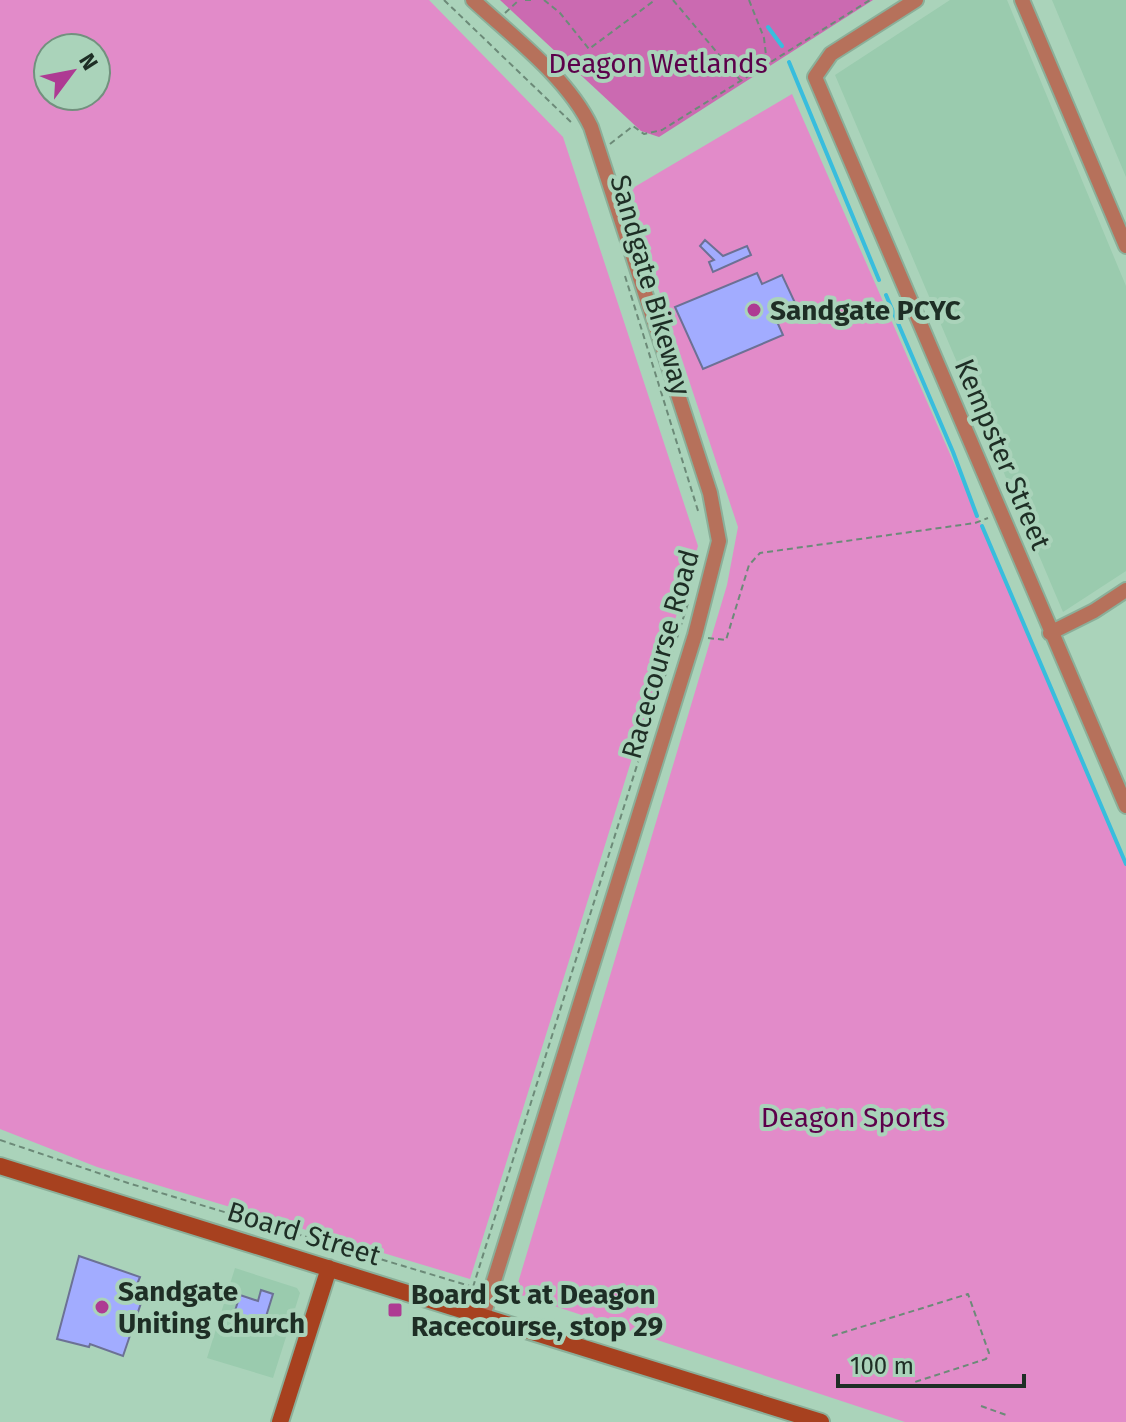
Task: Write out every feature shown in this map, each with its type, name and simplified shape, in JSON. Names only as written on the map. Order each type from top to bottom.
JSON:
[{"type":"main road","name":"Board Street","points":[[0,1166],[821,1422]]},
{"type":"main road","points":[[280,1422],[329,1268]]},
{"type":"street","name":"Racecourse Road","points":[[473,0],[573,97],[589,123],[710,493],[719,541],[695,635],[483,1316]]},
{"type":"street","name":"Kempster Street","points":[[916,0],[831,54],[815,77],[1126,806]]},
{"type":"street","points":[[1022,0],[1126,246]]},
{"type":"street","points":[[1050,633],[1094,611],[1126,590]]},
{"type":"path","points":[[444,0],[575,126]]},
{"type":"path","points":[[496,22],[519,0]]},
{"type":"path","points":[[525,0],[531,0]]},
{"type":"path","points":[[544,0],[560,13],[589,49],[655,0]]},
{"type":"path","points":[[673,0],[741,81]]},
{"type":"path","points":[[749,0],[764,38],[767,65]]},
{"type":"path","points":[[599,152],[633,126],[644,134],[656,133],[870,0]]},
{"type":"path","name":"Sandgate Bikeway","points":[[623,265],[700,515]]},
{"type":"path","points":[[700,636],[726,640],[749,565],[760,553],[975,523],[1000,513]]},
{"type":"path","points":[[0,1140],[128,1183],[475,1287],[689,602]]},
{"type":"path","points":[[832,1336],[968,1294],[989,1353],[986,1359],[915,1382]]},
{"type":"path","points":[[921,1374],[927,1380]]},
{"type":"path","points":[[981,1406],[1006,1415]]},
{"type":"shaded area","points":[[950,0],[1007,0],[1126,286],[1126,571],[1063,612],[835,75]]},
{"type":"shaded area","points":[[1052,0],[1126,0],[1126,177]]},
{"type":"shaded area","points":[[235,1268],[297,1288],[300,1293],[273,1378],[207,1358]]},
{"type":"green space","points":[[0,0],[429,0],[563,137],[698,546],[470,1279],[97,1167],[0,1129]]},
{"type":"green space","name":"Deagon Wetlands","points":[[500,0],[873,0],[659,137],[641,131]]},
{"type":"green space","name":"Deagon Sports","points":[[792,94],[1126,863],[1126,1422],[905,1422],[515,1293],[727,585],[738,527],[626,192]]},
{"type":"building","points":[[705,240],[723,256],[747,246],[751,255],[713,272],[709,262],[714,260],[700,246]]},
{"type":"building","points":[[757,273],[762,284],[782,275],[796,305],[774,315],[783,335],[703,369],[675,307]]},
{"type":"building","name":"Sandgate Uniting Church","points":[[79,1256],[140,1277],[131,1299],[141,1303],[123,1356],[90,1344],[89,1347],[57,1339]]},
{"type":"building","points":[[261,1290],[273,1294],[264,1323],[234,1314],[240,1295],[258,1301]]},
{"type":"waterway","points":[[768,27],[782,46]]},
{"type":"waterway","points":[[789,62],[879,280]]},
{"type":"waterway","points":[[886,295],[977,516]]},
{"type":"waterway","points":[[982,526],[1126,864]]},
{"type":"place","name":"Sandgate PCYC","points":[[754,310]]},
{"type":"place","name":"Sandgate Uniting Church","points":[[102,1307]]},
{"type":"place","name":"Board St at Deagon Racecourse, stop 29","points":[[395,1310]]}]
